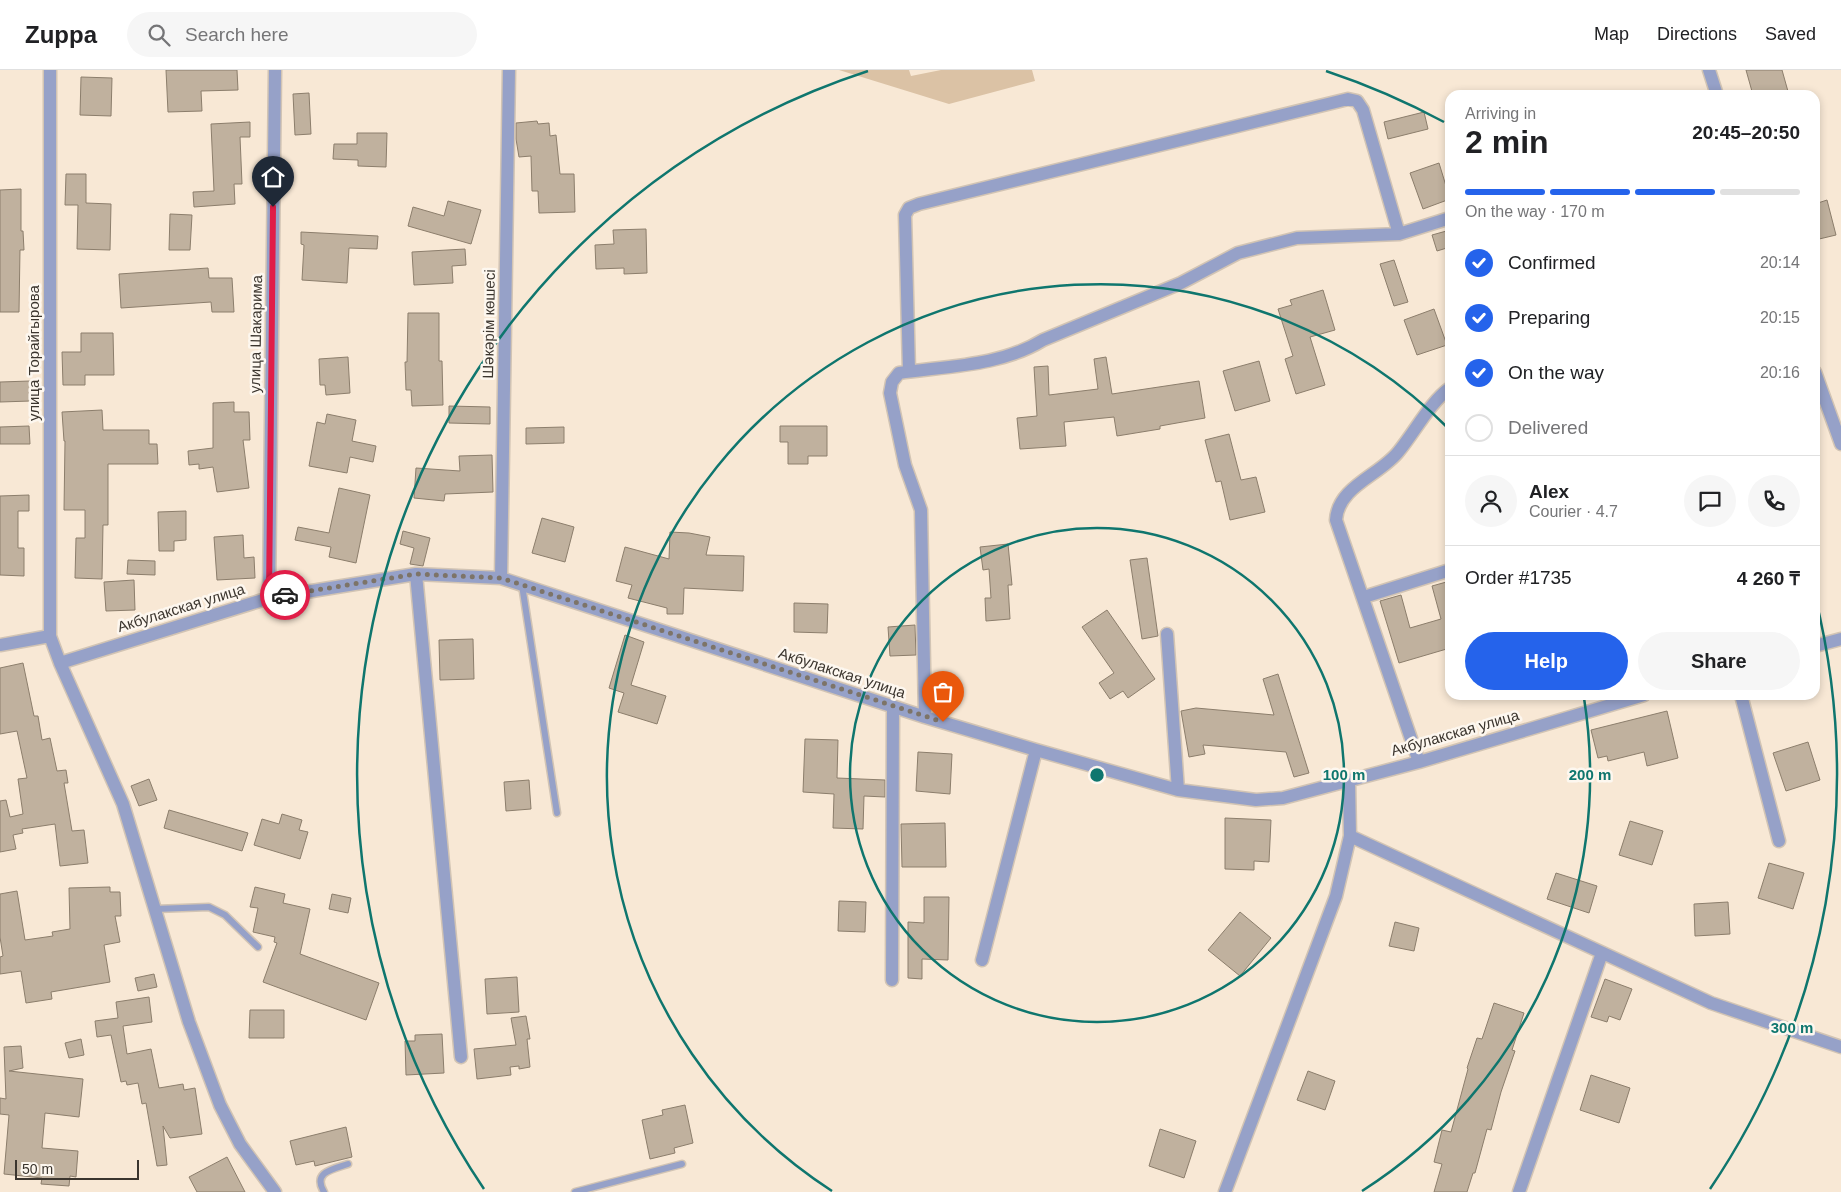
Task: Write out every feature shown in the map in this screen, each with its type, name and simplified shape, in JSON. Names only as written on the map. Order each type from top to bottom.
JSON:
[{"type":"street","name":"улица Торайгырова","points":[[50,70],[50,636]]},
{"type":"street","name":"улица Шакарима","points":[[269,598],[274,70]]},
{"type":"street","name":"Шәкәрім көшесі","points":[[501,578],[509,70]]},
{"type":"street","points":[[1709,70],[1715,90]]},
{"type":"street","points":[[909,371],[905,215],[909,208],[919,204],[1348,99],[1357,101],[1364,110],[1399,234]]},
{"type":"street","points":[[925,717],[921,510],[905,465],[890,393],[892,382],[899,373],[998,359],[1027,350],[1043,340],[1181,283],[1238,253],[1297,238],[1399,234],[1445,220]]},
{"type":"street","points":[[1820,386],[1841,444]]},
{"type":"street","points":[[1419,762],[1336,520],[1337,510],[1343,498],[1398,453],[1420,421],[1445,394]]},
{"type":"street","points":[[1364,598],[1445,572]]},
{"type":"street","points":[[416,574],[460,1057]]},
{"type":"street","name":"Акбулакская улица","points":[[60,663],[269,598],[416,574],[501,578],[925,717],[1036,750],[1178,790],[1256,800],[1283,798],[1419,762],[1627,700]]},
{"type":"street","points":[[1167,634],[1178,790]]},
{"type":"street","points":[[0,646],[50,636],[60,663],[123,804],[189,1022],[220,1105],[240,1144],[275,1192]]},
{"type":"street","points":[[1820,644],[1841,638]]},
{"type":"street","points":[[1742,700],[1779,841]]},
{"type":"street","points":[[892,980],[894,707]]},
{"type":"street","points":[[982,960],[1036,750]]},
{"type":"street","points":[[1225,1192],[1336,896],[1350,836],[1349,780]]},
{"type":"street","points":[[1350,836],[1711,1003],[1841,1047]]},
{"type":"street","points":[[1519,1192],[1602,953]]},
{"type":"lane","points":[[522,585],[557,813]]},
{"type":"lane","points":[[155,909],[209,906],[225,915],[258,947]]},
{"type":"lane","points":[[324,1192],[320,1185],[320,1180],[326,1172],[348,1164]]},
{"type":"lane","points":[[575,1192],[682,1164]]},
{"type":"shaded area","points":[[839,70],[909,70],[911,76],[941,70],[1032,70],[1035,81],[949,104]]},
{"type":"building","points":[[166,70],[237,70],[238,90],[201,91],[202,111],[168,112]]},
{"type":"building","points":[[1746,70],[1782,70],[1788,90],[1752,90]]},
{"type":"building","points":[[81,77],[112,78],[111,116],[80,115]]},
{"type":"building","points":[[309,93],[311,134],[295,135],[293,94]]},
{"type":"building","points":[[1424,112],[1428,129],[1388,139],[1384,122]]},
{"type":"building","points":[[537,121],[538,124],[549,123],[550,136],[556,135],[560,174],[574,174],[575,212],[539,213],[538,191],[532,191],[531,156],[519,157],[516,139],[516,123]]},
{"type":"building","points":[[250,122],[250,137],[240,137],[242,184],[234,184],[235,204],[194,207],[193,192],[214,191],[211,124]]},
{"type":"building","points":[[357,133],[387,133],[386,167],[358,166],[358,160],[333,159],[334,144],[357,144]]},
{"type":"building","points":[[1439,163],[1445,183],[1445,201],[1423,209],[1410,173]]},
{"type":"building","points":[[66,174],[86,174],[86,203],[111,204],[110,250],[77,249],[78,205],[65,205]]},
{"type":"building","points":[[21,189],[21,231],[23,231],[24,250],[20,250],[19,312],[0,312],[0,190]]},
{"type":"building","points":[[1827,200],[1836,235],[1820,239],[1820,202]]},
{"type":"building","points":[[448,201],[481,210],[471,244],[408,226],[413,207],[444,216]]},
{"type":"building","points":[[170,214],[192,215],[190,250],[169,250]]},
{"type":"building","points":[[646,229],[647,273],[624,274],[624,268],[596,269],[595,245],[614,244],[613,230]]},
{"type":"building","points":[[1445,231],[1445,249],[1437,251],[1432,235]]},
{"type":"building","points":[[301,232],[378,236],[377,249],[349,248],[347,283],[302,280],[304,245],[301,244]]},
{"type":"building","points":[[465,249],[466,265],[452,266],[453,283],[414,285],[412,252]]},
{"type":"building","points":[[1394,260],[1408,302],[1394,306],[1380,264]]},
{"type":"building","points":[[208,268],[209,278],[232,278],[234,312],[212,312],[211,302],[121,308],[119,274]]},
{"type":"building","points":[[1323,290],[1335,330],[1310,337],[1325,385],[1296,394],[1285,359],[1293,356],[1278,309],[1292,305],[1290,300]]},
{"type":"building","points":[[1434,309],[1445,339],[1445,346],[1417,355],[1404,320]]},
{"type":"building","points":[[408,313],[439,313],[439,361],[442,361],[443,405],[412,406],[411,390],[406,390],[405,362],[407,362]]},
{"type":"building","points":[[81,333],[113,333],[114,375],[85,375],[85,385],[63,385],[62,352],[81,352]]},
{"type":"building","points":[[348,357],[350,393],[326,395],[325,385],[320,385],[319,359]]},
{"type":"building","points":[[1106,357],[1112,394],[1199,381],[1205,418],[1160,426],[1160,429],[1117,436],[1114,417],[1064,422],[1066,446],[1020,449],[1017,418],[1037,416],[1034,367],[1048,366],[1049,395],[1098,389],[1094,359]]},
{"type":"building","points":[[1259,361],[1270,401],[1235,411],[1223,371]]},
{"type":"building","points":[[30,381],[31,401],[0,402],[0,382]]},
{"type":"building","points":[[234,402],[234,412],[249,412],[250,440],[243,440],[249,488],[217,492],[213,467],[199,469],[199,464],[189,465],[188,451],[213,448],[213,403]]},
{"type":"building","points":[[449,406],[490,407],[490,424],[449,423]]},
{"type":"building","points":[[102,410],[103,430],[149,430],[149,444],[157,444],[158,464],[108,464],[108,525],[103,525],[102,579],[75,578],[76,538],[85,538],[85,510],[64,510],[65,441],[62,412]]},
{"type":"building","points":[[327,414],[356,420],[352,441],[376,446],[373,462],[350,457],[347,473],[309,466],[317,422],[325,424]]},
{"type":"building","points":[[29,426],[30,444],[0,444],[0,427]]},
{"type":"building","points":[[780,426],[827,426],[827,456],[808,456],[808,464],[788,464],[788,442],[780,442]]},
{"type":"building","points":[[564,427],[564,443],[526,444],[526,428]]},
{"type":"building","points":[[1229,434],[1241,480],[1256,477],[1265,512],[1230,520],[1221,481],[1216,482],[1205,440]]},
{"type":"building","points":[[492,455],[493,492],[445,494],[444,501],[414,498],[416,468],[460,471],[459,456]]},
{"type":"building","points":[[339,488],[370,495],[356,563],[329,557],[331,547],[295,540],[298,527],[329,533]]},
{"type":"building","points":[[29,495],[29,511],[18,511],[18,548],[24,548],[24,576],[0,575],[0,496]]},
{"type":"building","points":[[186,511],[186,540],[174,541],[174,551],[159,551],[158,512]]},
{"type":"building","points":[[542,518],[574,527],[565,562],[532,553]]},
{"type":"building","points":[[403,531],[430,538],[423,566],[410,564],[414,548],[400,544]]},
{"type":"building","points":[[670,532],[710,537],[706,555],[744,556],[743,591],[684,588],[683,614],[667,614],[667,608],[628,598],[632,585],[616,581],[625,547],[669,559]]},
{"type":"building","points":[[243,535],[244,558],[254,557],[255,578],[217,580],[214,537]]},
{"type":"building","points":[[1008,544],[1012,585],[1008,585],[1010,619],[986,621],[985,598],[991,598],[989,569],[983,570],[980,547]]},
{"type":"building","points":[[1147,558],[1158,636],[1142,639],[1130,560]]},
{"type":"building","points":[[128,560],[155,561],[155,575],[127,574]]},
{"type":"building","points":[[134,580],[135,610],[106,611],[104,582]]},
{"type":"building","points":[[1445,582],[1445,649],[1399,663],[1380,601],[1401,595],[1410,628],[1441,619],[1432,586]]},
{"type":"building","points":[[794,603],[828,604],[827,633],[794,632]]},
{"type":"building","points":[[1107,610],[1155,679],[1128,698],[1123,691],[1110,699],[1099,683],[1114,673],[1082,627]]},
{"type":"building","points":[[915,625],[916,655],[890,656],[888,627]]},
{"type":"building","points":[[625,635],[644,642],[631,685],[666,696],[657,724],[618,712],[624,693],[609,688]]},
{"type":"building","points":[[473,639],[474,679],[440,680],[439,640]]},
{"type":"building","points":[[23,663],[34,716],[38,716],[42,740],[50,738],[57,771],[66,770],[68,783],[64,783],[72,831],[84,830],[88,863],[60,866],[55,824],[22,829],[23,833],[13,835],[16,849],[0,852],[0,801],[6,800],[10,817],[23,814],[18,779],[27,778],[17,731],[0,734],[0,668]]},
{"type":"building","points":[[1278,674],[1309,773],[1294,777],[1286,752],[1203,745],[1205,754],[1189,757],[1181,711],[1196,708],[1274,715],[1263,679]]},
{"type":"building","points":[[1667,711],[1678,758],[1647,766],[1644,752],[1608,761],[1607,756],[1598,758],[1591,730]]},
{"type":"building","points":[[805,739],[838,740],[837,778],[885,780],[885,797],[864,796],[863,829],[833,828],[834,794],[803,792]]},
{"type":"building","points":[[1808,742],[1820,780],[1786,791],[1773,753]]},
{"type":"building","points":[[918,752],[952,754],[950,794],[916,791]]},
{"type":"building","points":[[149,779],[157,800],[139,806],[131,786]]},
{"type":"building","points":[[529,780],[531,809],[506,811],[504,782]]},
{"type":"building","points":[[169,810],[248,833],[242,851],[164,828]]},
{"type":"building","points":[[282,814],[302,820],[299,830],[308,832],[300,859],[254,845],[262,819],[279,824]]},
{"type":"building","points":[[1225,818],[1271,820],[1269,862],[1254,861],[1254,870],[1225,869]]},
{"type":"building","points":[[1630,821],[1663,831],[1652,865],[1619,855]]},
{"type":"building","points":[[945,823],[946,867],[902,867],[901,824]]},
{"type":"building","points":[[1769,863],[1804,873],[1793,909],[1758,898]]},
{"type":"building","points":[[1556,873],[1597,886],[1589,913],[1547,899]]},
{"type":"building","points":[[110,887],[110,892],[120,892],[121,916],[115,916],[120,942],[104,945],[110,982],[51,992],[52,999],[26,1003],[21,971],[0,974],[0,957],[3,956],[0,937],[0,894],[17,891],[25,940],[53,936],[52,932],[70,929],[69,888]]},
{"type":"building","points":[[255,887],[285,894],[283,903],[310,909],[300,954],[379,983],[366,1020],[263,982],[277,943],[274,942],[275,937],[253,932],[258,908],[250,907]]},
{"type":"building","points":[[332,894],[351,898],[348,913],[329,909]]},
{"type":"building","points":[[924,897],[949,897],[948,960],[922,959],[922,979],[908,978],[908,922],[924,923]]},
{"type":"building","points":[[839,901],[866,902],[865,932],[838,931]]},
{"type":"building","points":[[1728,902],[1730,934],[1695,936],[1694,904]]},
{"type":"building","points":[[1240,912],[1271,938],[1240,976],[1208,950]]},
{"type":"building","points":[[1395,922],[1419,928],[1414,951],[1389,946]]},
{"type":"building","points":[[154,974],[157,987],[138,991],[135,978]]},
{"type":"building","points":[[517,977],[519,1012],[487,1014],[485,979]]},
{"type":"building","points":[[1605,979],[1632,989],[1620,1020],[1609,1016],[1607,1022],[1591,1017]]},
{"type":"building","points":[[149,997],[152,1022],[123,1026],[127,1054],[151,1049],[159,1088],[183,1084],[184,1090],[195,1088],[202,1134],[170,1138],[163,1126],[167,1165],[157,1166],[146,1103],[142,1104],[138,1083],[127,1085],[126,1081],[121,1082],[111,1035],[97,1037],[95,1021],[118,1018],[116,1002]]},
{"type":"building","points":[[1494,1003],[1524,1013],[1512,1050],[1515,1051],[1491,1130],[1487,1129],[1475,1173],[1473,1173],[1467,1192],[1434,1192],[1442,1164],[1434,1162],[1442,1130],[1451,1132],[1467,1068],[1477,1038],[1482,1039]]},
{"type":"building","points":[[250,1010],[284,1010],[284,1038],[249,1038]]},
{"type":"building","points":[[526,1016],[530,1039],[527,1039],[530,1067],[519,1069],[519,1066],[510,1067],[511,1075],[477,1079],[474,1049],[516,1045],[511,1018]]},
{"type":"building","points":[[442,1034],[444,1073],[406,1075],[405,1041],[415,1041],[415,1035]]},
{"type":"building","points":[[81,1039],[84,1055],[69,1058],[65,1043]]},
{"type":"building","points":[[21,1046],[23,1068],[9,1071],[83,1079],[79,1117],[45,1113],[42,1148],[78,1151],[76,1177],[70,1176],[69,1186],[41,1184],[42,1178],[4,1174],[9,1115],[0,1114],[0,1098],[6,1099],[4,1047]]},
{"type":"building","points":[[1308,1071],[1335,1081],[1325,1110],[1297,1100]]},
{"type":"building","points":[[1591,1075],[1630,1088],[1619,1123],[1580,1110]]},
{"type":"building","points":[[685,1105],[693,1143],[674,1148],[675,1153],[650,1159],[642,1120],[663,1115],[662,1110]]},
{"type":"building","points":[[346,1127],[352,1157],[315,1166],[314,1161],[296,1165],[290,1141]]},
{"type":"building","points":[[1160,1129],[1196,1141],[1184,1178],[1149,1166]]},
{"type":"building","points":[[227,1157],[245,1192],[197,1192],[189,1177]]},
{"type":"way so far","points":[[285,595],[416,574],[501,578],[943,722]]},
{"type":"route","points":[[273,207],[269,598],[285,595]]}]
